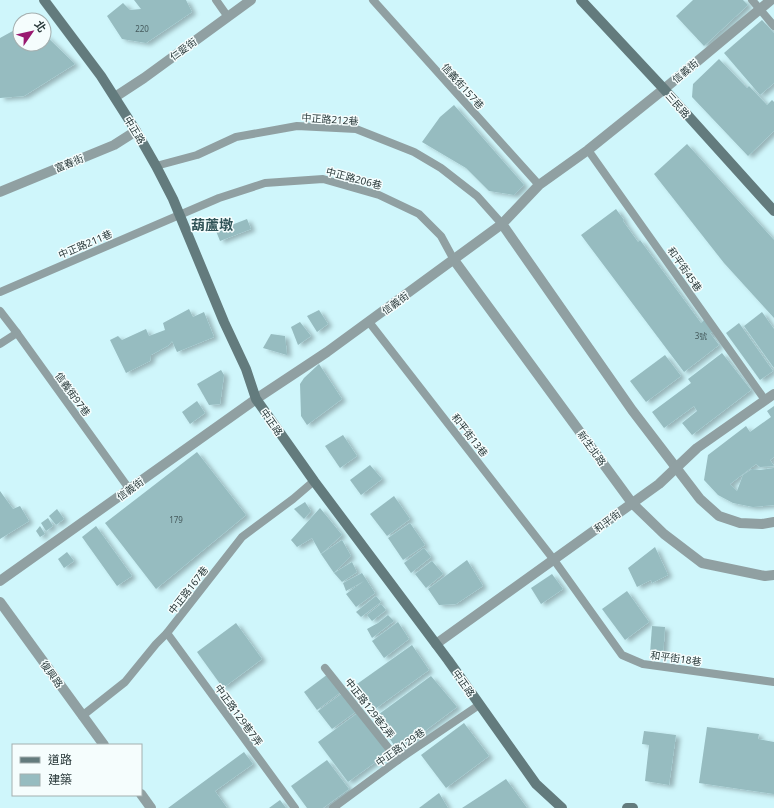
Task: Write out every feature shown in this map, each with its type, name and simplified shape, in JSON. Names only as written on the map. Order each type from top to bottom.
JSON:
[{"type":"street","name":"中正路","points":[[44,0],[115,97],[156,166],[168,190],[224,322],[246,369],[256,399],[314,481],[436,644],[536,784],[562,808]]},
{"type":"street","name":"仁愛街","points":[[115,97],[251,0]]},
{"type":"street","name":"三民路","points":[[581,0],[774,211]]},
{"type":"street","name":"信義街","points":[[0,581],[256,399],[322,356],[502,224],[539,185],[588,150],[771,0]]},
{"type":"street","name":"富春街","points":[[0,192],[114,145],[136,131]]},
{"type":"street","points":[[502,224],[632,410],[700,499],[719,516],[740,523],[762,524],[774,522]]},
{"type":"street","name":"新生北路","points":[[454,260],[632,503],[664,534],[702,563],[765,576],[774,575]]},
{"type":"street","name":"和平街","points":[[436,644],[659,484],[696,448],[774,394]]},
{"type":"street","name":"復興路","points":[[0,602],[103,744]]},
{"type":"street","points":[[142,795],[151,808]]},
{"type":"street","points":[[627,808],[633,808]]},
{"type":"lane","points":[[216,0],[228,17]]},
{"type":"lane","name":"信義街157巷","points":[[373,0],[539,185]]},
{"type":"lane","points":[[752,0],[774,26]]},
{"type":"lane","name":"中正路212巷","points":[[156,166],[198,155],[236,137],[297,126],[356,129],[414,152],[441,168],[477,196],[502,224]]},
{"type":"lane","name":"和平街45巷","points":[[588,150],[765,400]]},
{"type":"lane","name":"中正路206巷","points":[[179,215],[207,203],[265,183],[323,179],[379,195],[419,214],[441,236],[454,260]]},
{"type":"lane","name":"中正路211巷","points":[[0,292],[179,215]]},
{"type":"lane","name":"信義街97巷","points":[[0,311],[130,490]]},
{"type":"lane","name":"和平街13巷","points":[[369,322],[554,560]]},
{"type":"lane","points":[[0,344],[17,333]]},
{"type":"lane","name":"中正路167巷","points":[[82,716],[125,682],[167,633],[242,537],[293,499],[314,481]]},
{"type":"lane","name":"和平街18巷","points":[[554,560],[622,655],[643,664],[774,682]]},
{"type":"lane","name":"中正路129巷7弄","points":[[167,633],[295,808]]},
{"type":"lane","name":"中正路129巷2弄","points":[[325,668],[398,760]]},
{"type":"lane","name":"中正路129巷","points":[[333,808],[398,760],[479,705]]},
{"type":"building","points":[[134,0],[186,0],[192,12],[146,43],[122,39],[107,16],[123,3],[130,10],[141,9]]},
{"type":"building","points":[[693,0],[743,0],[748,5],[704,46],[676,16]]},
{"type":"building","points":[[762,20],[774,33],[774,83],[760,95],[724,53]]},
{"type":"building","points":[[12,31],[12,52],[52,52],[52,42],[75,64],[24,96],[0,98],[0,38]]},
{"type":"building","points":[[719,59],[747,88],[749,86],[767,105],[772,100],[774,102],[774,131],[748,156],[692,97],[693,84]]},
{"type":"building","points":[[454,105],[524,185],[514,195],[489,191],[466,168],[422,142],[440,117]]},
{"type":"building","points":[[687,144],[774,240],[774,318],[724,263],[654,174]]},
{"type":"building","points":[[616,209],[638,242],[640,240],[701,323],[704,320],[713,332],[710,333],[719,345],[684,372],[581,235]]},
{"type":"building","points":[[247,219],[251,229],[220,241],[216,231]]},
{"type":"building","points":[[189,309],[193,317],[204,312],[214,337],[177,352],[172,341],[169,345],[151,355],[150,361],[126,373],[110,340],[118,336],[122,340],[146,329],[149,336],[165,330],[163,323]]},
{"type":"building","points":[[319,310],[328,324],[317,332],[307,316]]},
{"type":"building","points":[[762,312],[774,329],[774,368],[744,326]]},
{"type":"building","points":[[300,322],[311,336],[298,345],[291,327]]},
{"type":"building","points":[[739,323],[773,371],[760,380],[726,333]]},
{"type":"building","points":[[271,334],[285,336],[287,355],[263,348]]},
{"type":"building","points":[[722,353],[751,390],[692,435],[682,423],[697,411],[694,406],[664,428],[652,412],[691,383],[688,379]]},
{"type":"building","points":[[665,355],[681,376],[646,402],[630,381]]},
{"type":"building","points":[[319,364],[342,399],[307,425],[301,416],[300,384],[304,378]]},
{"type":"building","points":[[221,370],[224,375],[220,404],[209,405],[197,384]]},
{"type":"building","points":[[197,401],[205,413],[190,424],[182,412]]},
{"type":"building","points":[[774,406],[774,457],[770,460],[774,466],[760,467],[756,464],[730,484],[737,491],[743,475],[752,469],[760,470],[774,468],[774,505],[753,507],[733,503],[718,495],[704,480],[708,455],[746,426],[750,432],[771,417],[767,411]]},
{"type":"building","points":[[343,435],[357,456],[340,468],[325,446]]},
{"type":"building","points":[[197,452],[246,515],[156,589],[105,523]]},
{"type":"building","points":[[370,465],[382,479],[361,495],[350,480]]},
{"type":"building","points":[[0,491],[13,509],[20,506],[29,521],[0,539]]},
{"type":"building","points":[[394,496],[410,519],[387,536],[370,514]]},
{"type":"building","points":[[305,502],[311,511],[304,519],[294,509]]},
{"type":"building","points":[[320,508],[342,535],[321,554],[312,538],[297,547],[291,540]]},
{"type":"building","points":[[57,509],[64,519],[56,525],[49,516]]},
{"type":"building","points":[[48,518],[53,526],[46,531],[41,523]]},
{"type":"building","points":[[410,523],[425,545],[403,560],[388,538]]},
{"type":"building","points":[[40,526],[45,534],[40,537],[36,531]]},
{"type":"building","points":[[96,526],[132,576],[117,586],[82,537]]},
{"type":"building","points":[[342,540],[351,556],[334,573],[321,554]]},
{"type":"building","points":[[655,547],[668,575],[652,583],[651,580],[637,587],[628,568]]},
{"type":"building","points":[[424,548],[431,557],[411,573],[404,563]]},
{"type":"building","points":[[67,552],[74,561],[64,568],[58,559]]},
{"type":"building","points":[[467,560],[483,586],[456,604],[439,605],[428,589]]},
{"type":"building","points":[[432,561],[443,574],[426,588],[415,574]]},
{"type":"building","points":[[352,562],[357,572],[342,582],[334,573]]},
{"type":"building","points":[[362,573],[375,593],[356,607],[346,594],[364,581],[346,591],[343,583]]},
{"type":"building","points":[[552,574],[563,589],[541,604],[531,588]]},
{"type":"building","points":[[627,591],[649,622],[625,640],[602,609]]},
{"type":"building","points":[[376,596],[381,602],[361,617],[356,612]]},
{"type":"building","points":[[381,604],[386,610],[372,621],[367,615]]},
{"type":"building","points":[[388,615],[394,621],[372,638],[367,629]]},
{"type":"building","points":[[398,622],[409,639],[384,658],[372,641]]},
{"type":"building","points":[[236,623],[262,659],[223,688],[197,652]]},
{"type":"building","points":[[652,626],[665,627],[663,656],[650,654]]},
{"type":"building","points":[[412,645],[429,670],[375,709],[357,684]]},
{"type":"building","points":[[328,674],[341,692],[317,710],[304,692]]},
{"type":"building","points":[[431,676],[457,707],[398,751],[375,717]]},
{"type":"building","points":[[344,692],[358,710],[332,729],[318,711]]},
{"type":"building","points":[[359,712],[388,753],[348,782],[318,742]]},
{"type":"building","points":[[464,723],[489,756],[446,788],[421,755]]},
{"type":"building","points":[[707,727],[759,734],[758,739],[774,742],[774,794],[699,783]]},
{"type":"building","points":[[644,731],[676,735],[669,785],[645,781],[649,745],[642,744]]},
{"type":"building","points":[[244,752],[253,764],[215,791],[227,808],[168,808]]},
{"type":"building","points":[[327,760],[349,789],[323,808],[307,808],[291,786]]},
{"type":"building","points":[[506,779],[527,808],[462,808],[482,795]]},
{"type":"building","points":[[439,793],[448,808],[419,808]]},
{"type":"building","points":[[280,800],[286,808],[269,808]]},
{"type":"district","name":"葫蘆墩","points":[[212,224]]}]
